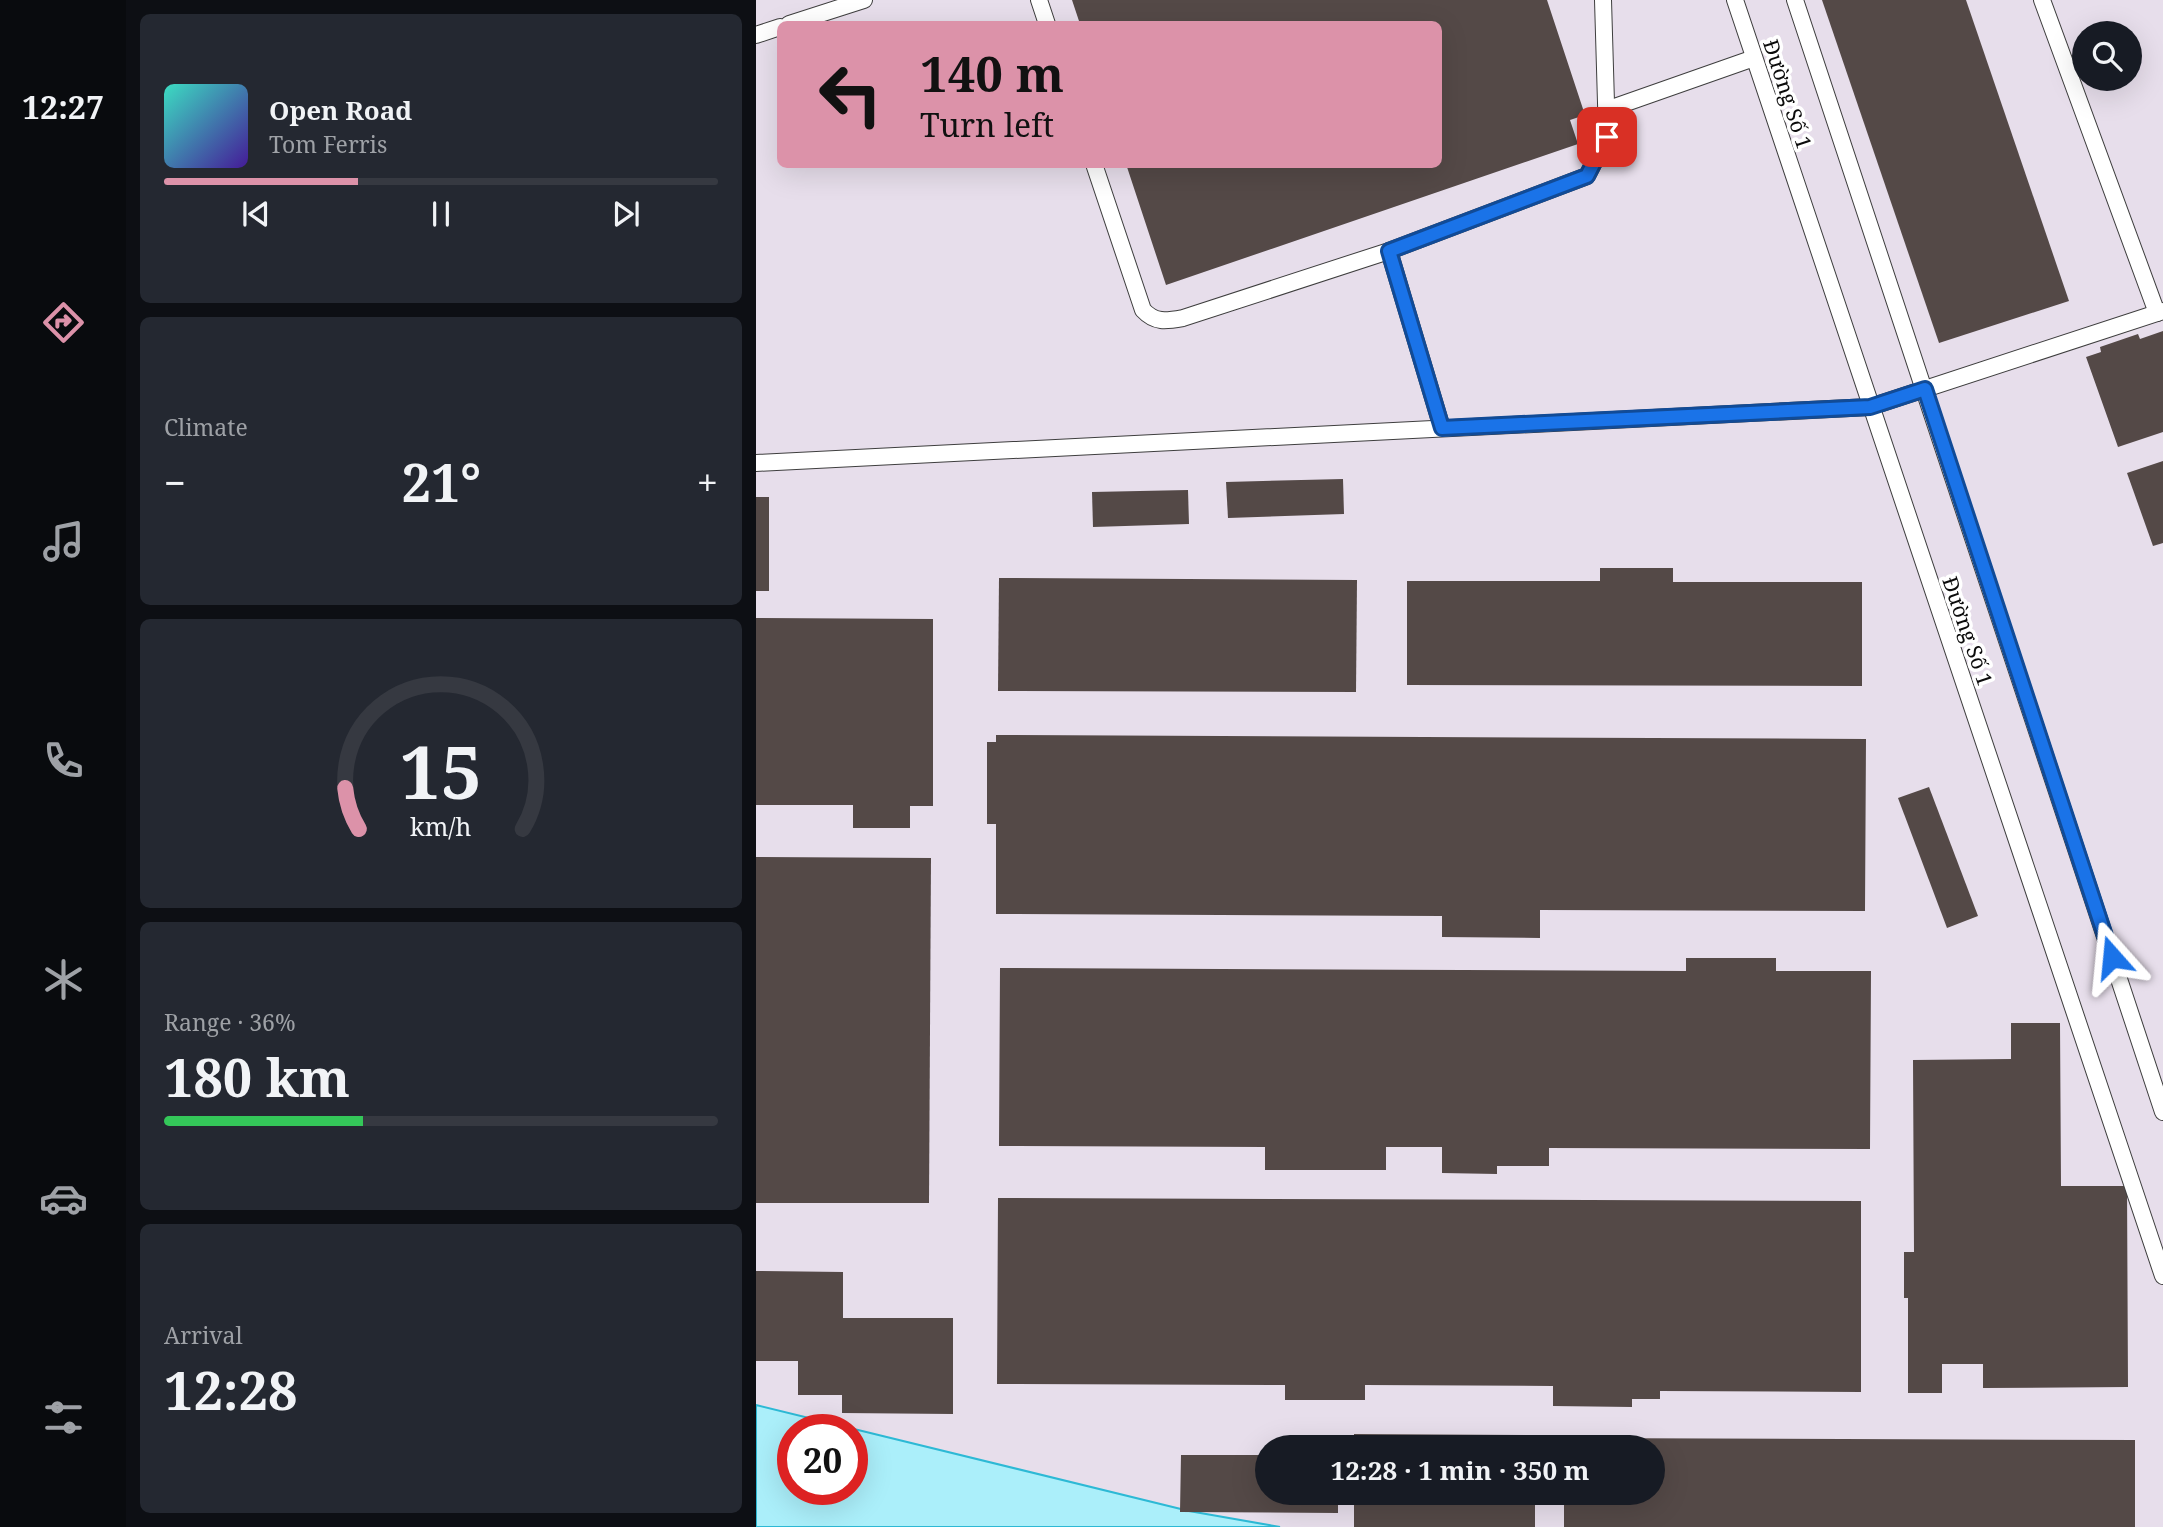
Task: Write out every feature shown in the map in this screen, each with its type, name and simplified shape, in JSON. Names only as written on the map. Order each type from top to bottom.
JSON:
[{"type":"lane","points":[[798,21],[864,0]]},
{"type":"lane","points":[[1039,0],[1046,21]]},
{"type":"lane","points":[[1095,168],[1143,310],[1152,319],[1167,321],[1183,318],[1389,251],[1587,176],[1607,137],[1603,0]]},
{"type":"lane","name":"Đường Số 1","points":[[1735,0],[2163,1276]]},
{"type":"lane","name":"Đường Số 1","points":[[1795,0],[2163,1112]]},
{"type":"lane","points":[[756,463],[1870,407],[2160,312],[2042,0]]},
{"type":"lane","points":[[756,36],[777,28]]},
{"type":"lane","points":[[1606,110],[1754,58]]},
{"type":"lane","points":[[1389,251],[1442,428]]},
{"type":"shaded area","points":[[756,0],[2163,0],[2163,1527],[1280,1527],[1189,1511],[868,1432],[868,1414],[793,1414],[756,1405]]},
{"type":"water","points":[[756,1405],[793,1414],[777,1414],[777,1505],[868,1505],[868,1432],[1189,1511],[1280,1527],[756,1527]]},
{"type":"building","points":[[1072,0],[1547,0],[1585,115],[1570,120],[1578,144],[1166,285],[1127,168],[1442,168],[1442,21],[1079,21]]},
{"type":"building","points":[[1822,0],[1966,0],[2069,301],[1939,343]]},
{"type":"building","points":[[2163,331],[2163,432],[2118,447],[2086,357],[2101,352],[2100,347],[2138,334],[2140,339]]},
{"type":"building","points":[[2163,461],[2163,543],[2153,546],[2127,473]]},
{"type":"building","points":[[1343,479],[1344,514],[1228,518],[1226,482]]},
{"type":"building","points":[[1188,490],[1189,524],[1093,527],[1092,492]]},
{"type":"building","points":[[756,497],[769,497],[769,591],[756,591]]},
{"type":"building","points":[[1600,568],[1673,568],[1673,582],[1862,582],[1862,686],[1407,685],[1407,581],[1600,581]]},
{"type":"building","points":[[999,578],[1357,580],[1356,692],[998,691]]},
{"type":"building","points":[[756,618],[933,619],[933,806],[910,806],[910,828],[853,828],[853,805],[756,805]]},
{"type":"building","points":[[996,735],[1866,739],[1865,911],[1540,910],[1540,938],[1442,937],[1442,916],[996,914],[996,824],[987,824],[987,742],[996,742]]},
{"type":"building","points":[[1929,787],[1978,916],[1947,928],[1898,798]]},
{"type":"building","points":[[756,857],[931,858],[929,1203],[756,1203]]},
{"type":"building","points":[[1686,958],[1776,958],[1776,971],[1871,971],[1870,1149],[1549,1148],[1549,1166],[1497,1166],[1497,1174],[1442,1173],[1442,1147],[1386,1147],[1386,1170],[1265,1170],[1265,1147],[999,1146],[1000,968],[1686,971]]},
{"type":"building","points":[[2011,1023],[2060,1023],[2061,1186],[2127,1186],[2128,1387],[1983,1388],[1983,1364],[1942,1364],[1942,1393],[1908,1393],[1908,1298],[1904,1298],[1904,1252],[1914,1252],[1913,1060],[2011,1059]]},
{"type":"building","points":[[998,1198],[1861,1201],[1861,1392],[1660,1391],[1660,1399],[1632,1399],[1632,1407],[1553,1406],[1553,1386],[1365,1385],[1365,1400],[1285,1400],[1285,1385],[997,1384]]},
{"type":"building","points":[[756,1271],[843,1272],[843,1318],[953,1318],[953,1414],[842,1413],[842,1395],[798,1395],[798,1361],[756,1361]]},
{"type":"building","points":[[1354,1434],[1536,1435],[1354,1435]]},
{"type":"building","points":[[1665,1438],[2135,1440],[2135,1527],[1564,1527],[1564,1505],[1665,1505]]},
{"type":"building","points":[[1181,1455],[1255,1455],[1255,1505],[1338,1505],[1338,1513],[1180,1512]]},
{"type":"building","points":[[1354,1505],[1535,1505],[1535,1527],[1354,1527]]},
{"type":"route","points":[[1607,137],[1587,176],[1389,251],[1442,428],[1870,407],[1925,389],[2112,957]]}]
